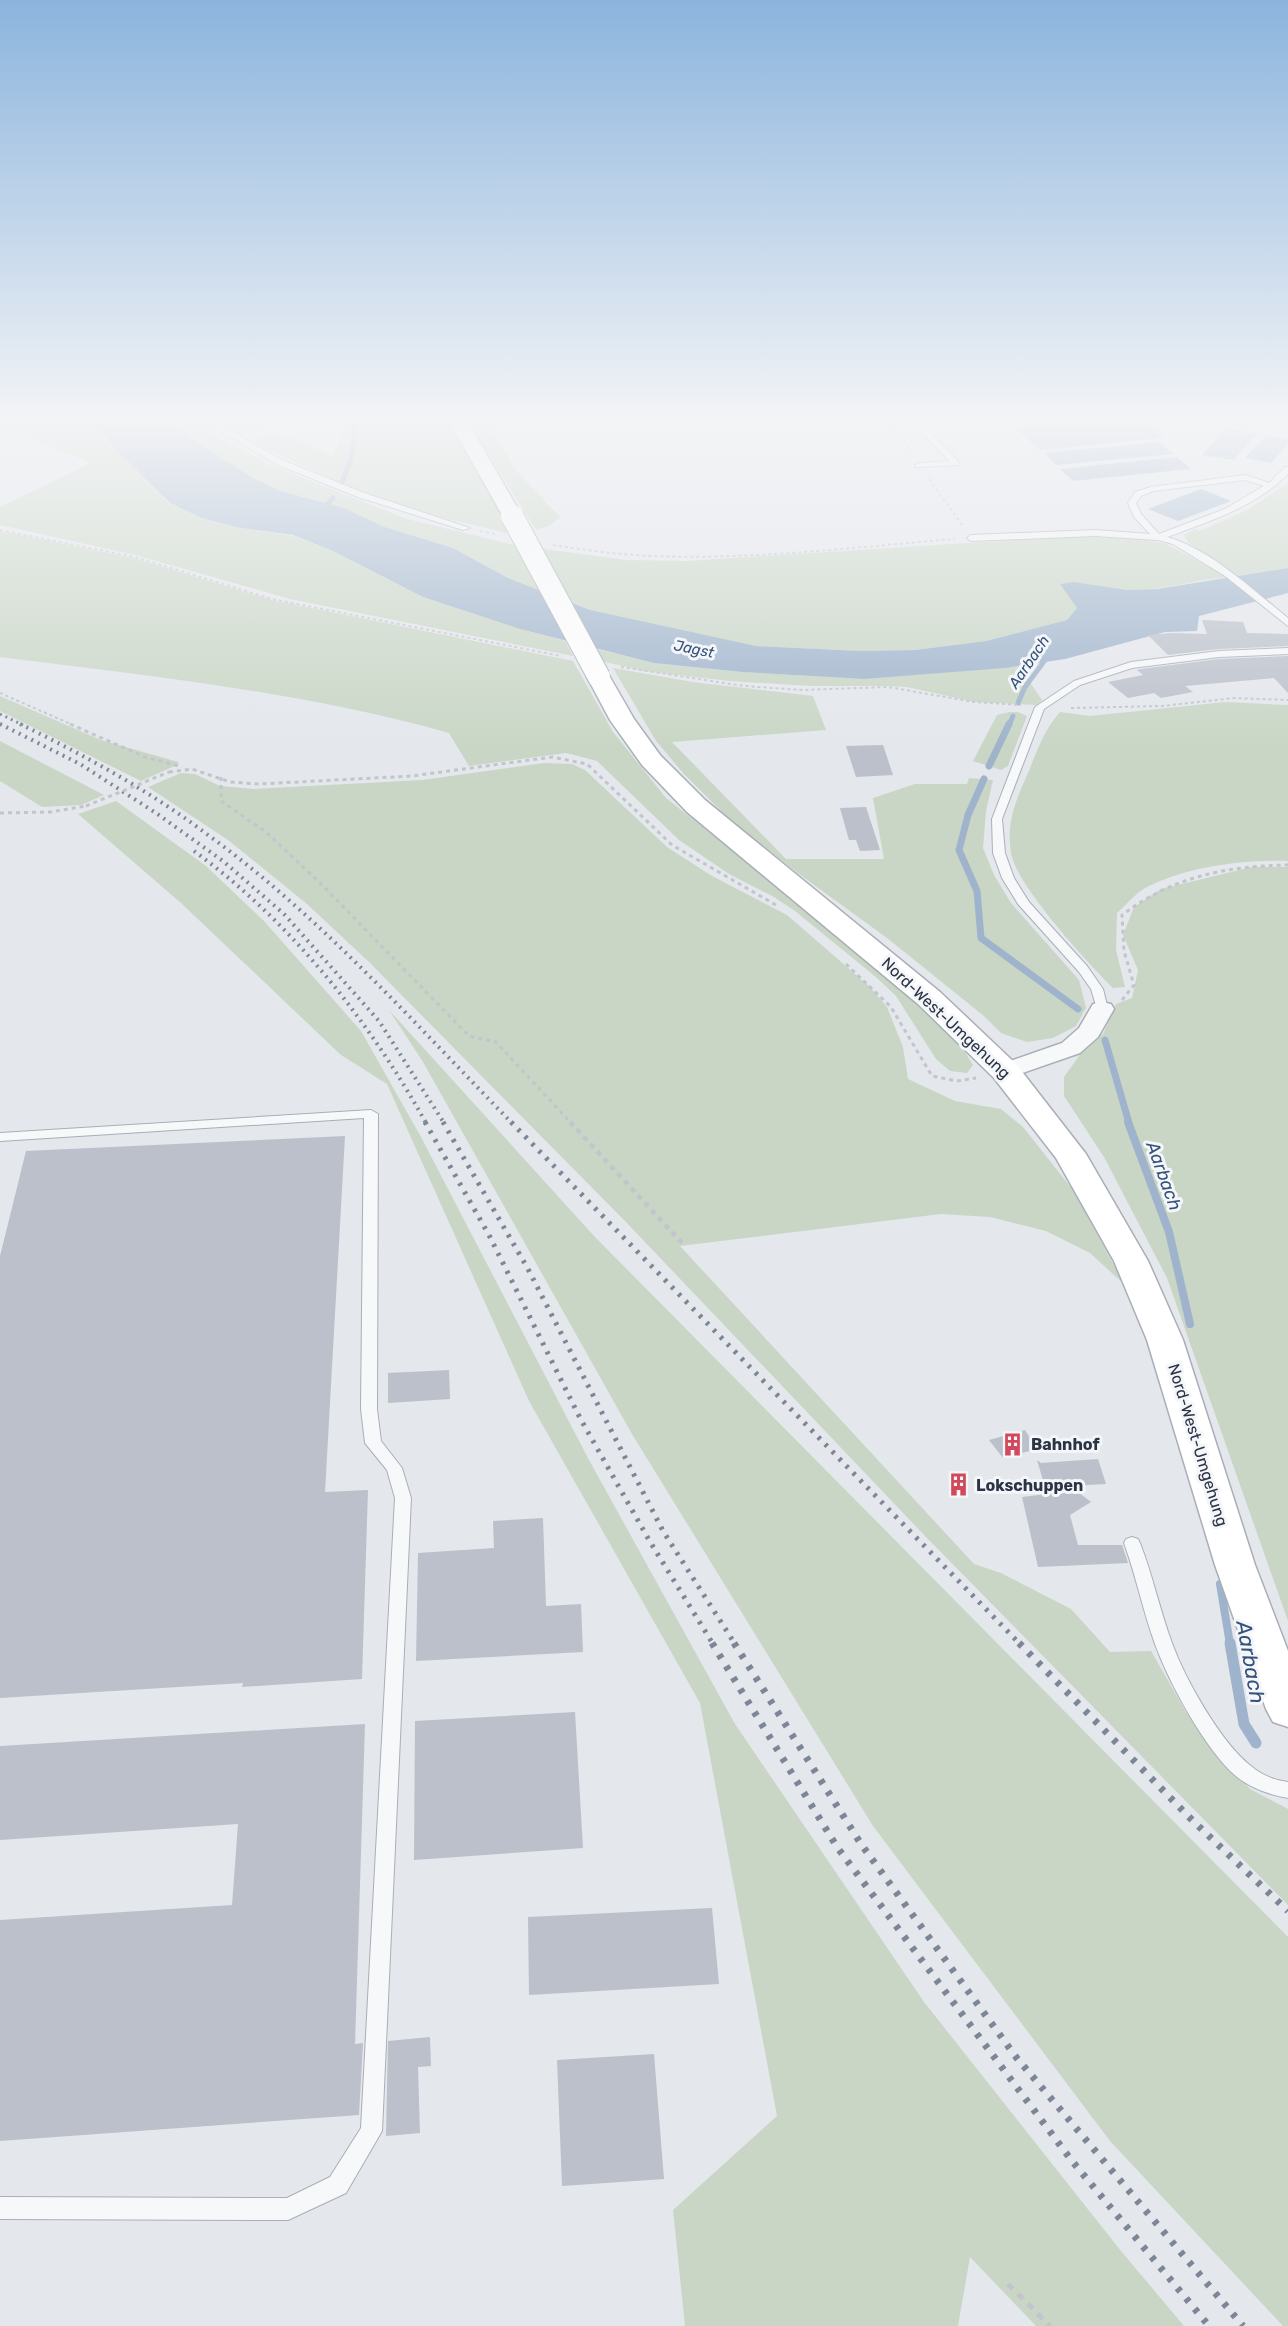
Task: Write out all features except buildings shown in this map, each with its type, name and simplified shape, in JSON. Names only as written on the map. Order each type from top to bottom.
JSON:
[{"type":"main road","name":"Nord-West-Umgehung","points":[[510,530],[609,672],[622,720],[651,760],[696,806],[929,998],[1005,1071],[1070,1154],[1131,1261],[1165,1340],[1235,1565],[1288,1709]]},
{"type":"street","points":[[1005,1071],[1071,1048],[1089,1032],[1102,1009]]},
{"type":"lane","points":[[1151,530],[1158,537]]},
{"type":"lane","points":[[1158,537],[1178,530]]},
{"type":"lane","points":[[971,538],[1095,533],[1158,537],[1176,542],[1228,574],[1288,622]]},
{"type":"lane","points":[[1102,1009],[1097,989],[1083,969],[1024,904],[1008,878],[999,853],[997,819],[1040,706],[1077,683],[1131,665],[1219,654],[1288,651]]},
{"type":"lane","points":[[0,1137],[371,1114],[369,1409],[373,1443],[394,1468],[403,1498],[371,2131],[338,2185],[288,2209],[0,2208]]},
{"type":"lane","points":[[1132,1543],[1145,1574],[1163,1644],[1189,1695],[1242,1771],[1259,1780],[1288,1790]]},
{"type":"path","points":[[0,530],[135,557],[272,599],[563,657]]},
{"type":"path","points":[[548,544],[671,557],[971,538]]},
{"type":"path","points":[[609,672],[802,690],[888,687],[974,702],[1105,709],[1234,698],[1288,700]]},
{"type":"path","points":[[0,693],[145,757],[183,768],[199,769],[244,783],[269,784],[429,776],[552,757],[569,759],[587,764],[672,845],[719,874],[782,908]]},
{"type":"path","points":[[0,813],[50,812],[86,806],[183,768]]},
{"type":"path","points":[[221,777],[221,801],[266,832],[469,1036],[496,1042],[684,1245]]},
{"type":"path","points":[[1102,1009],[1122,1000],[1134,985],[1126,966],[1120,936],[1122,915],[1140,900],[1159,889],[1195,876],[1251,865],[1288,865]]},
{"type":"path","points":[[842,960],[891,1006],[932,1076],[957,1081],[1005,1071]]},
{"type":"path","points":[[1008,2284],[1050,2326]]},
{"type":"green space","points":[[20,530],[251,530],[293,536],[333,551],[423,597],[520,629],[565,641],[573,656],[290,599],[135,555]]},
{"type":"green space","points":[[393,530],[450,530],[514,545],[626,560],[686,561],[1061,537],[1137,538],[1167,544],[1227,577],[1142,590],[1121,590],[1078,583],[1061,584],[1077,608],[1067,620],[986,641],[915,650],[860,651],[756,646],[590,610],[508,578],[453,548]]},
{"type":"green space","points":[[492,530],[509,530],[511,534]]},
{"type":"green space","points":[[1194,530],[1288,530],[1288,568],[1237,576],[1188,542],[1184,535]]},
{"type":"green space","points":[[0,531],[134,558],[272,600],[573,661],[613,732],[666,798],[884,971],[958,1041],[973,1065],[967,1073],[950,1071],[936,1059],[896,996],[876,977],[795,911],[774,897],[729,874],[679,840],[597,761],[566,753],[469,766],[449,733],[394,719],[338,706],[226,687],[0,657]]},
{"type":"green space","points":[[593,648],[654,663],[742,672],[864,679],[1019,666],[1042,700],[1036,705],[975,702],[907,687],[811,686],[729,681],[644,671],[601,661]]},
{"type":"green space","points":[[613,668],[693,682],[813,696],[826,730],[672,742],[786,859],[884,859],[873,798],[915,784],[967,784],[969,778],[993,780],[986,811],[983,848],[994,875],[1011,903],[1079,980],[1086,1008],[1076,1026],[1053,1038],[1027,1042],[1001,1033],[984,1016],[887,938],[732,822],[684,774],[656,741]]},
{"type":"green space","points":[[0,696],[101,740],[179,764],[141,781],[0,711]]},
{"type":"green space","points":[[1225,702],[1288,705],[1288,861],[1253,861],[1215,866],[1178,875],[1141,890],[1117,913],[1116,950],[1125,987],[1113,988],[1054,923],[1016,867],[1011,853],[1010,831],[1013,812],[1020,793],[1041,741],[1060,712],[1090,716]]},
{"type":"green space","points":[[1018,712],[1027,716],[1008,766],[1001,770],[973,761],[997,715]]},
{"type":"green space","points":[[0,741],[104,795],[81,805],[42,807],[0,781]]},
{"type":"green space","points":[[544,763],[572,764],[585,770],[667,847],[712,876],[787,915],[870,987],[887,1007],[903,1047],[908,1079],[955,1101],[1001,1109],[1023,1127],[1073,1190],[1125,1285],[1090,1253],[1046,1231],[990,1217],[941,1214],[680,1246],[974,1564],[1001,1573],[1071,1609],[1110,1652],[1151,1651],[1186,1712],[1250,1789],[1288,1809],[1288,1905],[926,1537],[624,1220],[370,963],[307,904],[228,840],[148,787],[181,773],[195,774],[220,786],[254,789],[422,780]]},
{"type":"green space","points":[[116,801],[206,866],[264,921],[361,1031],[421,1137],[589,1460],[735,1724],[924,2002],[1121,2251],[1184,2326],[1036,2326],[970,2257],[958,2326],[685,2326],[673,2210],[777,2116],[700,1703],[529,1401],[387,1084],[341,1055],[181,903],[78,814]]},
{"type":"green space","points":[[1252,867],[1288,867],[1288,1621],[1167,1278],[1104,1157],[1064,1096],[1064,1077],[1086,1046],[1103,1034],[1116,1004],[1132,998],[1138,970],[1123,935],[1134,907],[1161,889]]},
{"type":"green space","points":[[389,1010],[595,1237],[1288,1937],[1288,2326],[1283,2326],[1110,2141],[873,1826],[632,1434],[423,1062]]},
{"type":"water","name":"Jagst","points":[[252,530],[393,530],[453,548],[508,578],[590,610],[756,646],[860,651],[915,650],[986,641],[1067,620],[1077,608],[1060,584],[1074,582],[1127,590],[1157,589],[1288,568],[1288,593],[1199,616],[1197,631],[1165,632],[1065,659],[1005,668],[864,679],[742,672],[654,663],[520,629],[423,597],[333,551],[293,535]]},
{"type":"waterway","name":"Aarbach","points":[[1018,703],[1025,687],[1048,656]]},
{"type":"waterway","name":"Aarbach","points":[[1009,725],[1013,716]]},
{"type":"waterway","name":"Aarbach","points":[[989,766],[1009,724]]},
{"type":"waterway","name":"Aarbach","points":[[984,779],[968,815],[959,850],[977,891],[981,938],[1078,1009]]},
{"type":"waterway","name":"Aarbach","points":[[1105,1040],[1129,1123]]},
{"type":"waterway","name":"Aarbach","points":[[1128,1122],[1169,1232],[1190,1324]]},
{"type":"waterway","name":"Aarbach","points":[[1220,1584],[1230,1644]]},
{"type":"waterway","name":"Aarbach","points":[[1230,1643],[1244,1724],[1256,1743]]},
{"type":"railway","points":[[0,714],[23,725]]},
{"type":"railway","points":[[3,725],[0,724],[80,764],[156,813],[223,861],[284,914],[379,1021],[444,1123]]},
{"type":"railway","points":[[20,724],[140,789],[186,819],[250,867],[290,901],[366,973],[512,1123]]},
{"type":"railway","points":[[194,851],[263,909],[325,975],[379,1047],[426,1123]]},
{"type":"railway","points":[[425,1122],[490,1237],[580,1418],[649,1540],[713,1644]]},
{"type":"railway","points":[[443,1122],[528,1269],[663,1531],[735,1644]]},
{"type":"railway","points":[[511,1122],[1020,1644]]},
{"type":"railway","points":[[712,1643],[837,1847],[1072,2161],[1209,2326]]},
{"type":"railway","points":[[734,1643],[861,1844],[1016,2057],[1243,2326]]},
{"type":"railway","points":[[1019,1643],[1192,1820],[1288,1911]]},
{"type":"place","name":"Bahnhof","points":[[1013,1444]]},
{"type":"place","name":"Lokschuppen","points":[[958,1485]]}]
